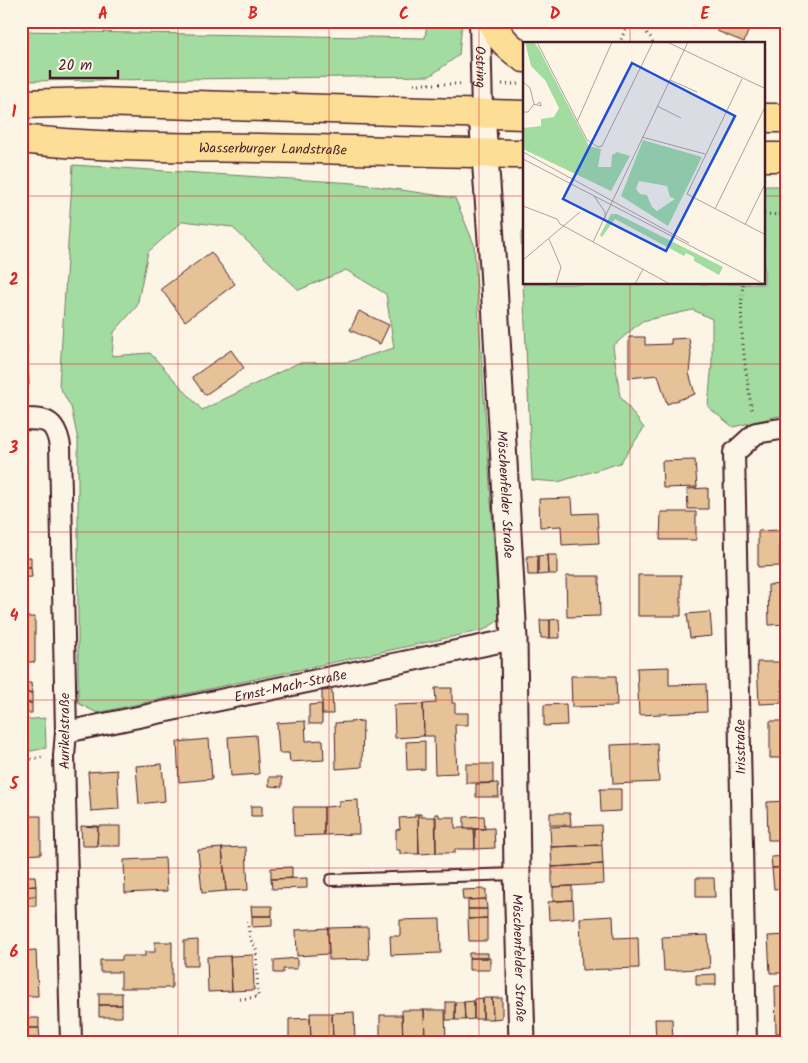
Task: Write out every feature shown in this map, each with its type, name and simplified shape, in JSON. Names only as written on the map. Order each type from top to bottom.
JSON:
[{"type":"main road","points":[[492,21],[495,29],[510,48],[523,57]]},
{"type":"main road","points":[[21,104],[97,102],[523,115]]},
{"type":"main road","points":[[766,118],[787,118]]},
{"type":"main road","name":"Wasserburger Landstraße","points":[[21,139],[62,144],[182,148],[523,154]]},
{"type":"main road","points":[[766,157],[787,157]]},
{"type":"street","name":"Ostring","points":[[480,21],[482,114]]},
{"type":"street","name":"Möschenfelder Straße","points":[[482,114],[493,267],[514,639],[517,874],[522,1042]]},
{"type":"street","name":"Aurikelstraße","points":[[21,419],[42,419],[50,423],[58,434],[60,446],[66,732],[64,756],[71,1042]]},
{"type":"street","points":[[756,432],[787,428]]},
{"type":"street","name":"Irisstraße","points":[[746,1042],[734,453],[756,432]]},
{"type":"street","name":"Ernst-Mach-Straße","points":[[66,732],[514,639]]},
{"type":"lane","name":"Möschenfelder Straße","points":[[331,880],[517,874]]},
{"type":"path","points":[[620,42],[629,21]]},
{"type":"path","points":[[642,21],[640,25],[652,39],[652,42]]},
{"type":"path","points":[[766,214],[787,215]]},
{"type":"path","points":[[743,285],[745,357],[756,432]]},
{"type":"path","points":[[240,999],[258,997],[256,948],[250,939],[247,918]]},
{"type":"green space","points":[[427,21],[462,21],[459,55],[430,76],[21,81],[21,31],[425,38]]},
{"type":"green space","points":[[73,165],[354,183],[455,198],[474,244],[499,620],[484,630],[97,713],[78,703],[78,440],[71,407],[59,386]],"holes":[[[183,221],[232,227],[299,290],[346,270],[386,294],[394,348],[348,362],[298,363],[202,410],[150,353],[112,356],[114,332],[137,306],[148,252]]]},
{"type":"green space","points":[[766,186],[787,186],[787,414],[733,427],[708,407],[712,362],[712,319],[693,310],[642,321],[613,346],[620,396],[644,428],[620,463],[558,482],[532,480],[523,285],[766,285]]},
{"type":"green space","points":[[523,231],[523,280],[521,236]]},
{"type":"green space","points":[[45,718],[46,748],[21,753],[21,720]]},
{"type":"building","points":[[344,21],[385,21],[385,23]]},
{"type":"building","points":[[720,21],[752,21],[744,42],[717,31]]},
{"type":"building","points":[[25,221],[27,266],[21,267],[21,222]]},
{"type":"building","points":[[211,252],[235,284],[185,321],[161,289]]},
{"type":"building","points":[[359,311],[389,325],[380,344],[350,330]]},
{"type":"building","points":[[629,337],[645,337],[645,345],[671,344],[671,339],[689,338],[691,354],[689,373],[695,394],[667,404],[658,375],[629,378]]},
{"type":"building","points":[[21,344],[27,344],[29,385],[21,385]]},
{"type":"building","points":[[231,350],[244,368],[205,395],[192,377]]},
{"type":"building","points":[[695,460],[697,487],[663,488],[662,461]]},
{"type":"building","points":[[708,488],[708,509],[688,509],[687,489]]},
{"type":"building","points":[[21,492],[23,492],[24,538],[21,538]]},
{"type":"building","points":[[572,498],[573,514],[597,513],[599,543],[562,545],[561,526],[540,527],[539,499]]},
{"type":"building","points":[[661,512],[696,512],[696,540],[660,540]]},
{"type":"building","points":[[780,530],[787,530],[787,566],[780,566]]},
{"type":"building","points":[[780,530],[780,566],[758,567],[758,531]]},
{"type":"building","points":[[547,555],[548,574],[538,575],[538,556]]},
{"type":"building","points":[[547,555],[557,555],[557,574],[548,574]]},
{"type":"building","points":[[527,556],[538,556],[538,575],[528,575]]},
{"type":"building","points":[[21,557],[31,557],[31,567],[21,567]]},
{"type":"building","points":[[21,567],[31,567],[32,577],[21,578]]},
{"type":"building","points":[[638,575],[681,575],[681,616],[638,616]]},
{"type":"building","points":[[566,576],[599,576],[600,616],[567,617]]},
{"type":"building","points":[[785,584],[786,624],[769,625],[768,585]]},
{"type":"building","points":[[710,612],[712,636],[690,638],[687,614]]},
{"type":"building","points":[[21,617],[35,617],[35,662],[21,662]]},
{"type":"building","points":[[559,619],[560,638],[550,638],[550,620]]},
{"type":"building","points":[[540,620],[550,620],[550,638],[541,638]]},
{"type":"building","points":[[787,661],[787,703],[782,703],[781,662]]},
{"type":"building","points":[[757,662],[781,662],[782,703],[759,704]]},
{"type":"building","points":[[669,667],[669,685],[706,684],[707,712],[639,715],[637,668]]},
{"type":"building","points":[[571,676],[616,676],[617,706],[572,707]]},
{"type":"building","points":[[21,683],[31,683],[32,693],[21,693]]},
{"type":"building","points":[[435,688],[452,688],[452,703],[455,703],[455,713],[468,713],[468,725],[455,725],[457,773],[435,774],[434,736],[424,736],[423,704],[436,703]]},
{"type":"building","points":[[332,690],[333,714],[322,714],[322,691]]},
{"type":"building","points":[[21,693],[32,693],[32,703],[21,703]]},
{"type":"building","points":[[21,703],[32,703],[32,713],[21,713]]},
{"type":"building","points":[[322,704],[322,724],[309,724],[309,705]]},
{"type":"building","points":[[423,704],[424,736],[395,738],[394,705]]},
{"type":"building","points":[[566,704],[567,725],[544,726],[544,705]]},
{"type":"building","points":[[305,721],[306,741],[323,740],[324,760],[290,762],[289,753],[279,753],[277,723]]},
{"type":"building","points":[[363,721],[362,767],[336,769],[335,723]]},
{"type":"building","points":[[770,721],[787,721],[787,758],[770,758]]},
{"type":"building","points":[[256,735],[259,774],[231,776],[228,737]]},
{"type":"building","points":[[209,739],[212,779],[179,782],[177,742]]},
{"type":"building","points":[[425,741],[425,769],[407,770],[406,742]]},
{"type":"building","points":[[657,743],[659,782],[613,784],[611,745]]},
{"type":"building","points":[[162,764],[165,801],[139,804],[136,766]]},
{"type":"building","points":[[466,764],[493,764],[493,783],[466,783]]},
{"type":"building","points":[[117,770],[119,809],[91,811],[88,772]]},
{"type":"building","points":[[269,777],[282,777],[282,787],[269,786]]},
{"type":"building","points":[[498,783],[499,797],[476,797],[476,784]]},
{"type":"building","points":[[600,789],[621,789],[621,811],[601,812]]},
{"type":"building","points":[[358,800],[359,834],[324,835],[324,807],[339,806],[339,801]]},
{"type":"building","points":[[787,801],[787,840],[768,840],[767,802]]},
{"type":"building","points":[[251,806],[262,806],[262,816],[251,816]]},
{"type":"building","points":[[293,807],[324,807],[324,835],[294,836]]},
{"type":"building","points":[[550,813],[570,813],[571,825],[550,825]]},
{"type":"building","points":[[415,814],[418,814],[419,854],[400,854],[400,850],[396,850],[396,830],[400,829],[399,818],[415,817]]},
{"type":"building","points":[[418,814],[421,814],[421,817],[436,817],[436,853],[419,854]]},
{"type":"building","points":[[435,814],[439,814],[439,817],[455,817],[455,828],[474,828],[475,849],[455,849],[455,853],[436,853]]},
{"type":"building","points":[[21,816],[41,816],[41,854],[21,855]]},
{"type":"building","points":[[484,816],[485,829],[464,829],[464,817]]},
{"type":"building","points":[[601,825],[602,845],[551,847],[550,827]]},
{"type":"building","points":[[81,826],[98,827],[97,846],[82,846]]},
{"type":"building","points":[[93,826],[120,826],[120,846],[97,846],[98,827]]},
{"type":"building","points":[[494,828],[495,848],[475,849],[475,829]]},
{"type":"building","points":[[602,845],[603,864],[552,867],[551,847]]},
{"type":"building","points":[[246,847],[248,890],[226,891],[222,848]]},
{"type":"building","points":[[222,848],[226,891],[202,893],[198,850]]},
{"type":"building","points":[[787,856],[787,867],[772,868],[771,857]]},
{"type":"building","points":[[165,858],[167,891],[125,893],[124,860]]},
{"type":"building","points":[[603,864],[604,884],[552,887],[552,867]]},
{"type":"building","points":[[292,867],[292,878],[271,879],[271,868]]},
{"type":"building","points":[[787,867],[787,888],[774,889],[772,868]]},
{"type":"building","points":[[21,876],[35,876],[36,886],[21,887]]},
{"type":"building","points":[[307,878],[307,888],[272,889],[271,879]]},
{"type":"building","points":[[696,878],[714,878],[715,897],[696,897]]},
{"type":"building","points":[[36,886],[36,896],[21,897],[21,887]]},
{"type":"building","points":[[572,886],[572,900],[553,901],[553,887]]},
{"type":"building","points":[[486,889],[486,899],[463,900],[462,890]]},
{"type":"building","points":[[36,896],[36,906],[21,907],[21,897]]},
{"type":"building","points":[[486,899],[487,909],[468,909],[468,900]]},
{"type":"building","points":[[573,900],[574,918],[549,920],[548,902]]},
{"type":"building","points":[[251,906],[272,906],[272,916],[252,916]]},
{"type":"building","points":[[468,909],[487,909],[487,918],[468,919]]},
{"type":"building","points":[[252,916],[272,916],[272,926],[252,927]]},
{"type":"building","points":[[613,916],[614,938],[638,937],[639,968],[582,970],[580,918]]},
{"type":"building","points":[[487,918],[487,941],[469,941],[468,919]]},
{"type":"building","points":[[440,919],[441,953],[391,955],[390,936],[400,936],[400,920]]},
{"type":"building","points":[[368,927],[369,959],[329,960],[328,928]]},
{"type":"building","points":[[328,928],[329,954],[297,956],[296,930]]},
{"type":"building","points":[[708,935],[710,968],[664,971],[662,937]]},
{"type":"building","points":[[787,935],[787,973],[770,973],[768,936]]},
{"type":"building","points":[[198,940],[198,966],[184,966],[184,941]]},
{"type":"building","points":[[155,942],[172,942],[172,988],[121,988],[121,972],[100,972],[100,960],[122,960],[122,956],[145,956],[145,952],[155,952]]},
{"type":"building","points":[[36,950],[38,996],[21,996],[21,951]]},
{"type":"building","points":[[469,953],[488,953],[488,958],[469,958]]},
{"type":"building","points":[[253,955],[254,990],[232,991],[230,956]]},
{"type":"building","points":[[230,956],[232,991],[208,992],[207,957]]},
{"type":"building","points":[[297,958],[297,969],[283,969],[283,973],[274,973],[274,960]]},
{"type":"building","points":[[469,958],[490,958],[490,970],[469,970]]},
{"type":"building","points":[[716,974],[716,985],[696,985],[696,975]]},
{"type":"building","points":[[775,986],[787,986],[787,1033],[776,1033]]},
{"type":"building","points":[[99,993],[122,993],[122,1005],[99,1005]]},
{"type":"building","points":[[483,998],[492,998],[493,1019],[483,1019]]},
{"type":"building","points":[[483,998],[483,1019],[474,1019],[474,999]]},
{"type":"building","points":[[492,998],[502,998],[502,1018],[493,1019]]},
{"type":"building","points":[[474,1001],[474,1019],[465,1020],[464,1002]]},
{"type":"building","points":[[446,1002],[455,1002],[455,1020],[446,1020]]},
{"type":"building","points":[[455,1002],[464,1002],[465,1020],[455,1020]]},
{"type":"building","points":[[99,1005],[122,1005],[122,1017],[99,1017]]},
{"type":"building","points":[[402,1010],[424,1010],[425,1042],[403,1042]]},
{"type":"building","points":[[424,1010],[445,1010],[446,1042],[425,1042]]},
{"type":"building","points":[[354,1012],[355,1042],[333,1042],[332,1013]]},
{"type":"building","points":[[310,1013],[332,1013],[333,1042],[311,1042]]},
{"type":"building","points":[[380,1015],[402,1015],[403,1042],[380,1042]]},
{"type":"building","points":[[21,1018],[39,1018],[39,1028],[21,1028]]},
{"type":"building","points":[[310,1018],[311,1042],[289,1042],[289,1019]]},
{"type":"building","points":[[655,1019],[672,1019],[673,1042],[656,1042]]},
{"type":"building","points":[[21,1028],[39,1028],[40,1038],[21,1038]]},
{"type":"building","points":[[166,1037],[166,1042],[133,1042],[133,1038]]},
{"type":"building","points":[[31,1038],[40,1038],[40,1042],[31,1042]]},
{"type":"building","points":[[133,1038],[133,1042],[101,1042],[101,1039]]}]
